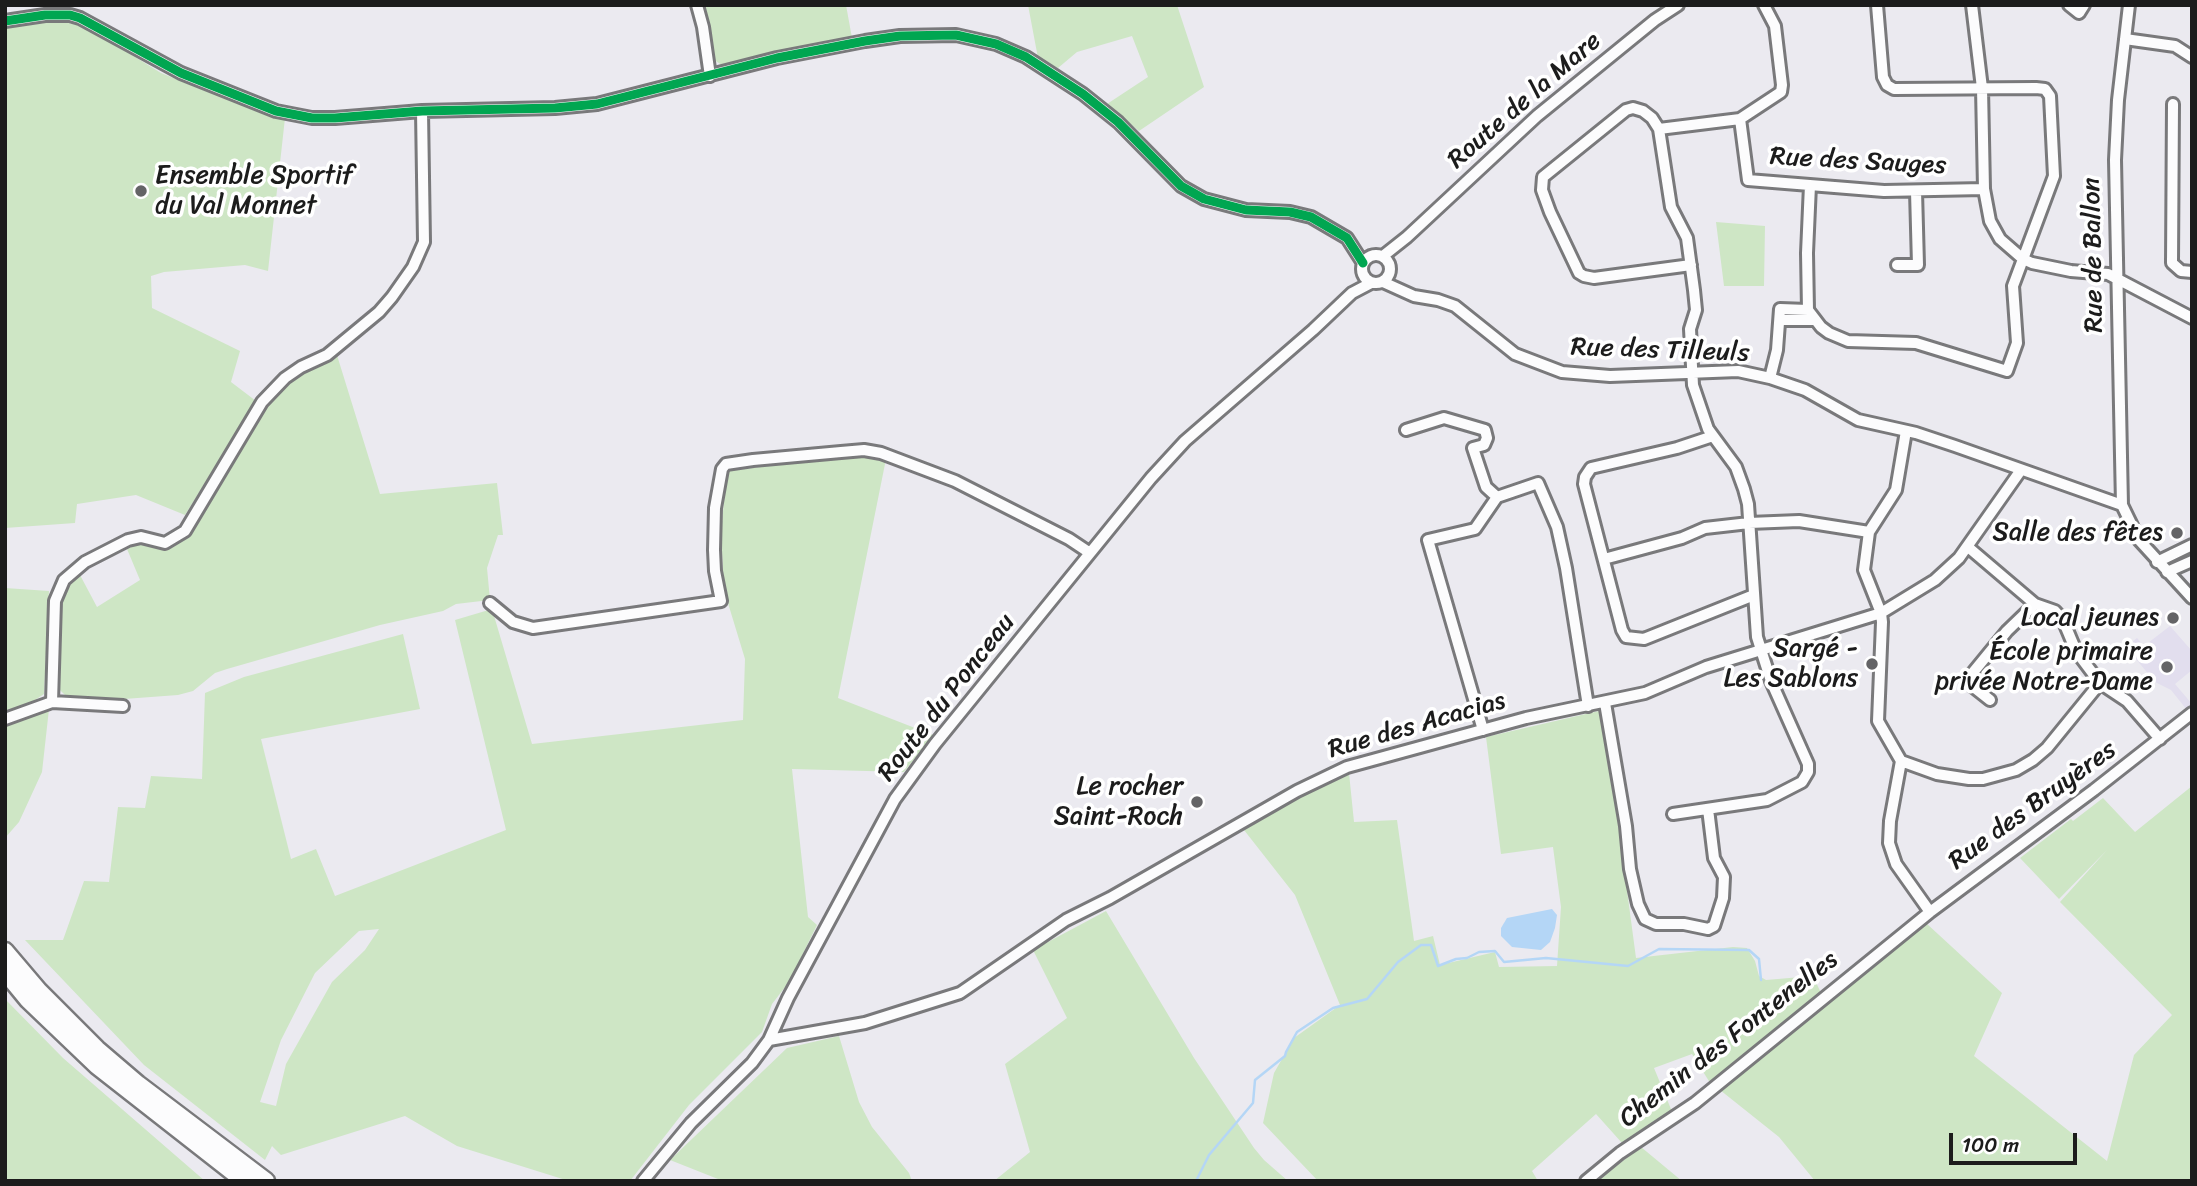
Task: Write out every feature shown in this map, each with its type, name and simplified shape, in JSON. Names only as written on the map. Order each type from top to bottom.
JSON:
[{"type":"highway","points":[[5,951],[38,991],[97,1049],[138,1084],[266,1181]]},
{"type":"highway","points":[[5,972],[28,1000],[97,1066],[244,1181]]},
{"type":"street","points":[[697,5],[710,76]]},
{"type":"street","name":"Route de la Mare","points":[[1377,269],[1407,237],[1537,116],[1655,20],[1678,5]]},
{"type":"street","points":[[1659,129],[1740,119],[1781,92],[1775,26],[1764,5]]},
{"type":"street","points":[[1810,186],[1808,310],[1814,320],[1829,334],[1848,341],[1916,343],[2007,371],[2017,343],[2013,286],[2054,176],[2050,96],[2045,89],[2036,88],[1898,90],[1890,87],[1883,77],[1877,5]]},
{"type":"street","points":[[1972,5],[1982,88],[1984,189],[1994,231],[2023,259],[2042,267],[2108,274],[2192,318]]},
{"type":"street","points":[[2069,5],[2079,13],[2084,5]]},
{"type":"street","name":"Rue de Ballon","points":[[2122,505],[2115,131],[2129,5]]},
{"type":"street","points":[[5,21],[45,15],[70,15],[181,73],[289,114],[335,118],[422,111],[555,108],[597,104],[777,58],[900,36],[956,35],[976,39],[1026,57],[1083,94],[1118,122],[1181,186],[1204,199],[1229,207],[1290,212],[1311,217],[1347,238],[1377,269]]},
{"type":"street","points":[[2125,39],[2175,46],[2192,57]]},
{"type":"street","points":[[2173,104],[2172,263],[2181,271],[2192,272]]},
{"type":"street","points":[[1673,814],[1767,800],[1802,782],[1808,772],[1806,759],[1771,681],[1760,649],[1748,504],[1736,467],[1713,436],[1698,403],[1692,374],[1690,329],[1696,310],[1691,265],[1687,238],[1671,207],[1659,129],[1643,111],[1633,108],[1626,110],[1543,177],[1542,190],[1573,260],[1584,276],[1594,278],[1691,265]]},
{"type":"street","points":[[52,702],[55,600],[64,580],[85,562],[128,540],[141,537],[165,543],[185,531],[262,402],[285,378],[300,367],[327,355],[379,312],[414,267],[424,242],[422,111]]},
{"type":"street","name":"Rue des Sauges","points":[[1740,119],[1748,180],[1876,191],[1984,189]]},
{"type":"street","points":[[1897,265],[1917,265],[1916,191]]},
{"type":"street","name":"Route du Ponceau","points":[[643,1181],[691,1122],[752,1063],[769,1040],[788,998],[895,799],[935,744],[1151,478],[1185,441],[1313,330],[1377,269]]},
{"type":"street","name":"Rue des Tilleuls","points":[[1377,269],[1406,293],[1455,306],[1515,354],[1562,372],[1610,376],[1738,371],[1770,378],[1805,390],[1858,420],[1906,431],[2122,505]]},
{"type":"street","points":[[1770,378],[1777,350],[1780,309],[1808,310]]},
{"type":"street","points":[[1780,320],[1814,320]]},
{"type":"street","points":[[1406,430],[1444,418],[1485,430],[1487,438],[1484,445],[1473,448],[1486,487],[1497,497]]},
{"type":"street","points":[[1906,431],[1896,491],[1869,532],[1864,570],[1881,613],[1878,721],[1901,761],[1937,774],[1969,779],[1991,777],[2016,770],[2034,760],[2047,748],[2101,683]]},
{"type":"street","points":[[1713,436],[1677,448],[1591,468],[1584,484],[1622,631],[1626,636],[1644,639],[1754,595]]},
{"type":"street","points":[[490,603],[513,622],[533,628],[721,601],[715,571],[714,532],[715,508],[722,469],[726,464],[864,450],[881,453],[930,471],[1024,516],[1090,553]]},
{"type":"street","name":"Rue des Acacias","points":[[769,1040],[865,1023],[960,993],[1066,920],[1110,898],[1322,778],[1347,767],[1526,718],[1645,694],[1706,667],[1881,613],[1935,580],[1959,558],[2021,470]]},
{"type":"street","points":[[1483,730],[1428,540],[1475,529],[1497,497],[1538,483],[1557,527],[1588,706]]},
{"type":"street","points":[[2122,505],[2139,540],[2192,598]]},
{"type":"street","points":[[1604,559],[1682,538],[1705,527],[1799,521],[1869,532]]},
{"type":"street","points":[[2157,562],[2192,545]]},
{"type":"street","points":[[1968,547],[2035,604],[2055,611],[2063,620],[2076,651],[2101,683],[2127,701],[2160,739]]},
{"type":"street","points":[[2167,572],[2192,561]]},
{"type":"street","points":[[1990,701],[1966,681],[2007,631],[2035,604]]},
{"type":"street","points":[[5,719],[52,702],[123,706]]},
{"type":"street","points":[[1605,703],[1626,826],[1630,869],[1638,904],[1645,919],[1656,925],[1684,924],[1708,929],[1714,926],[1723,898],[1724,877],[1714,858],[1708,809]]},
{"type":"street","name":"Rue des Bruyères","points":[[1901,936],[2192,713]]},
{"type":"street","points":[[1901,761],[1890,821],[1889,843],[1896,864],[1930,912]]},
{"type":"street","name":"Chemin des Fontenelles","points":[[1586,1181],[1620,1153],[1695,1102],[1901,936]]},
{"type":"shaded area","name":"École primaire privée Notre-Dame","points":[[2170,626],[2192,651],[2192,670],[2175,684],[2192,704],[2187,710],[2171,690],[2155,682],[2126,647],[2137,638],[2144,646]]},
{"type":"green space","points":[[701,5],[846,5],[852,38],[722,65],[714,60]]},
{"type":"green space","points":[[1028,5],[1177,5],[1204,87],[1139,131],[1107,104],[1148,77],[1132,36],[1077,52],[1058,68],[1038,58]]},
{"type":"green space","name":"Ensemble Sportif du Val Monnet","points":[[61,21],[77,25],[161,73],[264,114],[285,118],[268,271],[245,265],[164,272],[151,276],[152,308],[240,351],[231,382],[256,401],[185,515],[136,495],[77,504],[75,523],[5,528],[5,25]]},
{"type":"green space","points":[[1716,222],[1765,226],[1764,286],[1724,286]]},
{"type":"green space","points":[[336,352],[380,494],[497,483],[503,535],[498,535],[487,568],[490,600],[456,604],[443,611],[380,625],[227,669],[215,673],[193,691],[178,695],[124,699],[67,697],[57,687],[60,598],[71,580],[80,575],[97,607],[140,580],[127,549],[139,543],[163,549],[175,546],[188,532],[266,404],[290,379]]},
{"type":"green space","points":[[858,455],[886,459],[838,698],[933,735],[904,772],[792,769],[808,917],[817,925],[789,982],[772,1004],[762,1032],[689,1105],[630,1181],[569,1181],[457,1146],[405,1116],[281,1155],[272,1146],[265,1160],[144,1065],[25,940],[63,940],[84,881],[109,882],[118,807],[145,808],[151,776],[202,779],[205,693],[244,677],[403,634],[420,709],[261,739],[291,859],[316,849],[335,896],[506,830],[455,620],[492,609],[532,744],[743,720],[745,659],[724,590],[721,532],[727,471]],"holes":[[[379,929],[365,950],[332,982],[286,1064],[276,1106],[260,1102],[281,1040],[315,973],[359,931]]]},
{"type":"green space","points":[[5,588],[49,591],[44,694],[29,704],[5,711]]},
{"type":"green space","points":[[49,709],[42,772],[19,822],[5,838],[5,723]]},
{"type":"green space","points":[[1603,710],[1636,958],[1733,947],[1747,948],[1755,961],[1759,976],[1766,980],[1813,976],[1821,993],[1712,1086],[1692,1054],[1654,1068],[1673,1114],[1622,1143],[1596,1114],[1532,1171],[1538,1181],[1318,1181],[1263,1123],[1274,1073],[1294,1038],[1340,1005],[1295,895],[1244,830],[1325,783],[1349,773],[1354,822],[1397,820],[1414,941],[1433,936],[1440,965],[1495,952],[1499,967],[1557,966],[1561,907],[1553,847],[1501,854],[1486,737]]},
{"type":"green space","points":[[2192,786],[2192,1181],[1815,1181],[1779,1137],[1720,1090],[1826,1001],[1926,923],[2002,993],[1974,1056],[2107,1161],[2134,1055],[2172,1015],[2060,902],[2107,850],[2059,899],[2020,858],[2103,798],[2135,832]]},
{"type":"green space","points":[[1106,911],[1194,1058],[1254,1148],[1288,1181],[994,1181],[1030,1152],[1005,1064],[1067,1018],[1033,950]]},
{"type":"green space","points":[[5,999],[63,1058],[205,1181],[5,1181]]},
{"type":"green space","points":[[839,1036],[859,1102],[872,1127],[909,1173],[912,1181],[723,1181],[670,1160],[787,1048]]},
{"type":"green space","points":[[1641,1147],[1682,1181],[1596,1181]]},
{"type":"water","points":[[1552,909],[1557,915],[1555,928],[1550,942],[1541,950],[1512,947],[1501,936],[1501,928],[1507,918]]},
{"type":"waterway","points":[[1196,1181],[1209,1155],[1253,1103],[1255,1080],[1285,1056],[1297,1032],[1333,1008],[1367,999],[1398,962],[1421,945],[1431,945],[1438,966],[1479,952],[1495,951],[1504,962],[1546,958],[1628,966],[1659,949],[1749,950],[1759,959],[1761,980]]},
{"type":"transit line","points":[[5,21],[45,15],[70,15],[80,18],[181,73],[276,111],[312,118],[597,104],[777,58],[865,41],[900,36],[956,35],[996,44],[1026,57],[1083,94],[1118,122],[1181,186],[1204,199],[1246,210],[1290,212],[1311,217],[1347,238],[1363,263]]},
{"type":"place","name":"Ensemble Sportif du Val Monnet","points":[[141,191]]},
{"type":"place","name":"Salle des fêtes","points":[[2177,533]]},
{"type":"place","name":"Local jeunes","points":[[2173,618]]},
{"type":"place","name":"Sargé - Les Sablons","points":[[1872,664]]},
{"type":"place","name":"École primaire privée Notre-Dame","points":[[2167,667]]},
{"type":"place","name":"Le rocher Saint-Roch","points":[[1197,802]]}]
